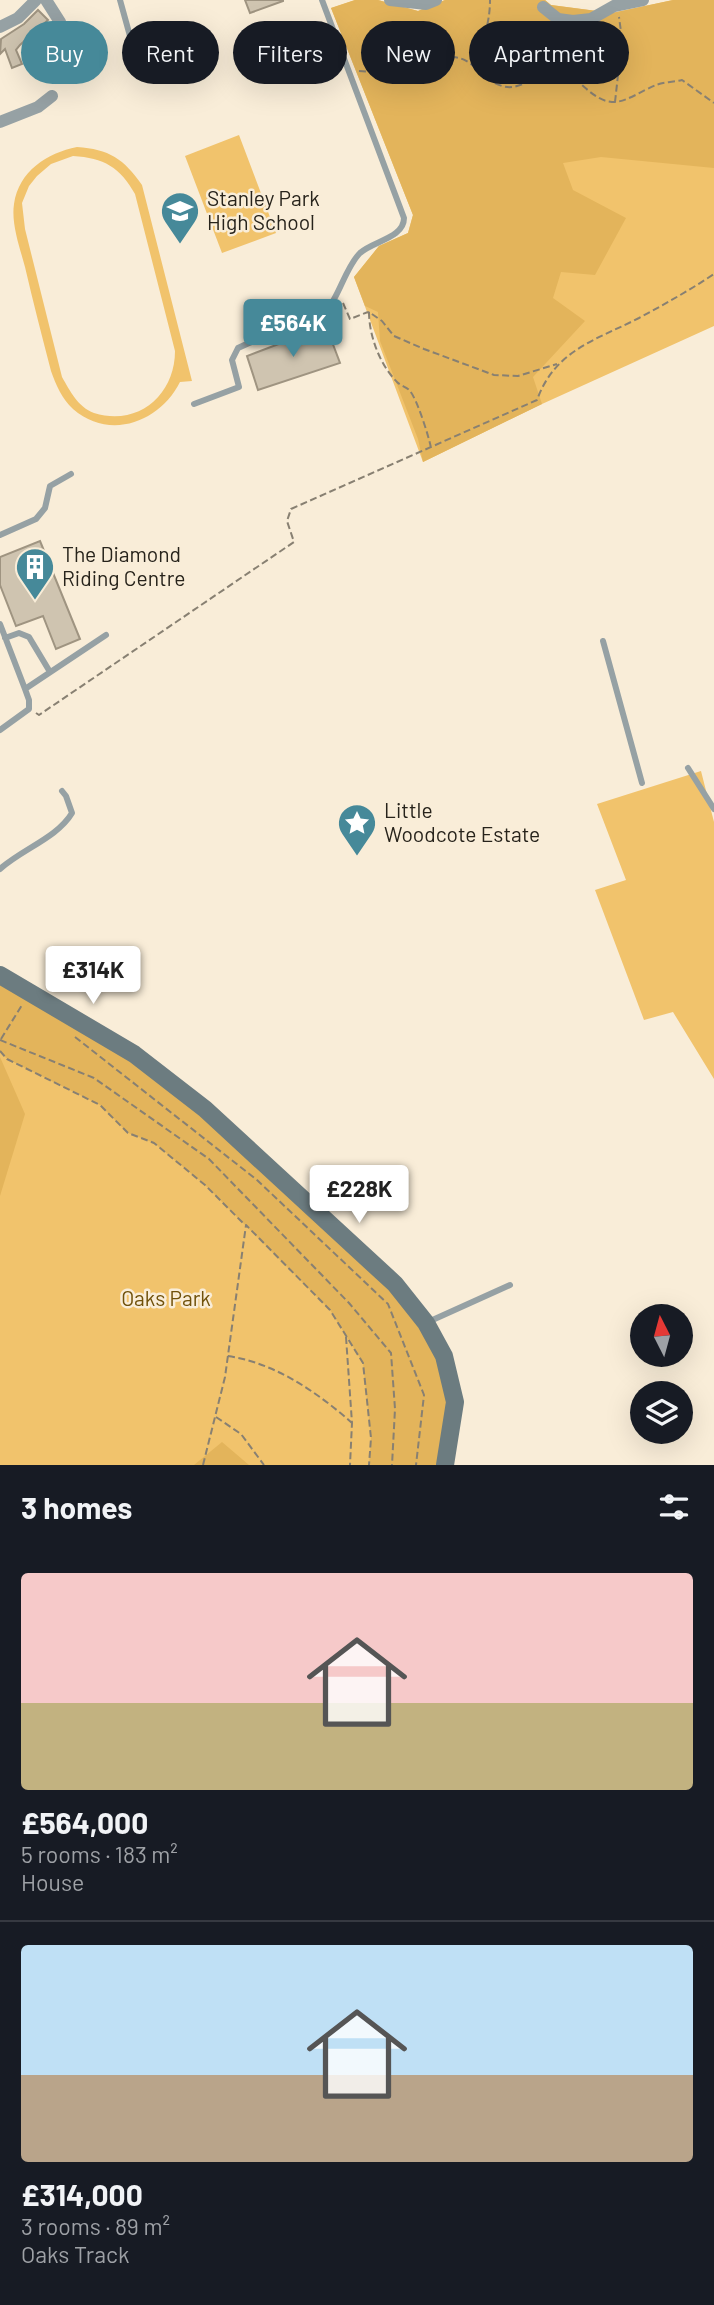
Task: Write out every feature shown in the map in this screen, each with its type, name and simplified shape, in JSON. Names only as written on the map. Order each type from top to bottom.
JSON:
[{"type":"main road","points":[[0,975],[134,1054],[205,1110],[395,1284],[426,1323],[444,1356],[455,1402],[445,1465]]},
{"type":"street","points":[[0,27],[18,19],[36,0]]},
{"type":"street","points":[[46,0],[59,21]]},
{"type":"street","points":[[390,0],[426,4],[436,0]]},
{"type":"street","points":[[543,7],[558,19],[573,22],[591,19],[612,3],[643,0]]},
{"type":"street","points":[[0,122],[20,116],[52,96]]},
{"type":"lane","points":[[120,0],[126,21]]},
{"type":"lane","points":[[321,0],[329,21]]},
{"type":"lane","points":[[194,404],[239,387],[232,360],[237,348],[324,312],[362,251],[397,233],[404,224],[347,71]]},
{"type":"lane","points":[[0,535],[36,519],[44,508],[50,486],[71,474]]},
{"type":"lane","points":[[0,624],[29,700],[29,709],[0,730]]},
{"type":"lane","points":[[5,638],[19,633],[29,637],[50,672]]},
{"type":"lane","points":[[25,689],[106,635]]},
{"type":"lane","points":[[603,641],[642,783]]},
{"type":"lane","points":[[688,768],[714,809]]},
{"type":"lane","points":[[0,869],[13,857],[65,824],[72,813],[62,792]]},
{"type":"lane","points":[[426,1323],[510,1285]]},
{"type":"path","points":[[489,21],[491,0]]},
{"type":"path","points":[[612,3],[618,16],[622,39],[615,103]]},
{"type":"path","points":[[347,71],[406,71],[440,58],[453,57],[469,63]]},
{"type":"path","points":[[581,84],[599,100],[615,103],[659,83],[682,80],[714,103]]},
{"type":"path","points":[[496,84],[508,88],[523,84]]},
{"type":"path","points":[[29,709],[39,715],[294,542],[287,521],[291,509],[537,400],[547,377],[586,342],[650,312],[714,274]]},
{"type":"path","points":[[337,290],[350,319],[369,312]]},
{"type":"path","points":[[369,312],[382,321],[394,335],[424,349],[502,377],[518,376],[560,363]]},
{"type":"path","points":[[369,312],[369,324],[382,360],[399,384],[412,393],[428,433],[431,449]]},
{"type":"path","points":[[22,1005],[0,1040],[93,1078],[209,1159],[349,1303],[391,1353],[395,1409],[392,1465]]},
{"type":"path","points":[[82,1024],[257,1180],[388,1304],[424,1395],[416,1465]]},
{"type":"path","points":[[0,1051],[7,1059],[100,1105],[128,1133],[154,1143],[205,1185],[330,1310],[363,1363],[371,1438],[369,1465]]},
{"type":"path","points":[[203,1465],[228,1356],[246,1226]]},
{"type":"path","points":[[346,1335],[352,1423],[350,1465]]},
{"type":"path","points":[[228,1356],[246,1359],[272,1370],[324,1398],[352,1423]]},
{"type":"path","points":[[215,1416],[241,1434],[264,1465]]},
{"type":"green space","points":[[355,0],[378,0],[418,11],[445,0],[545,0],[551,5],[612,13],[673,0],[714,0],[714,326],[542,404],[423,462],[354,277],[379,246],[408,233],[413,215],[361,84],[455,84],[455,21],[361,21],[361,84],[347,48],[347,21],[336,21],[331,8]]},
{"type":"green space","points":[[239,135],[276,233],[222,253],[185,156]]},
{"type":"green space","points":[[77,147],[107,153],[129,168],[142,185],[192,381],[180,382],[160,408],[133,422],[118,425],[87,419],[73,409],[57,387],[16,236],[14,204],[22,182],[36,165]],"holes":[[[73,156],[94,159],[110,166],[123,177],[135,194],[175,351],[169,381],[161,393],[139,411],[126,415],[110,416],[88,410],[75,398],[62,377],[25,229],[22,203],[29,186],[51,164]]]},
{"type":"green space","points":[[701,771],[714,822],[714,1079],[673,1012],[644,1020],[595,890],[626,880],[597,804]]},
{"type":"green space","name":"Oaks Park","points":[[0,980],[205,1109],[443,1465],[0,1465]]},
{"type":"shaded area","points":[[355,0],[378,0],[418,11],[445,0],[545,0],[551,5],[612,13],[673,0],[714,0],[714,168],[601,157],[563,163],[573,190],[626,218],[595,275],[561,272],[553,298],[585,321],[533,377],[542,404],[423,462],[418,439],[380,341],[378,312],[365,306],[354,277],[379,246],[408,233],[413,215],[361,84],[455,84],[455,21],[361,21],[361,84],[347,48],[347,21],[336,21],[331,8]]},
{"type":"shaded area","points":[[0,980],[134,1054],[426,1323],[455,1402],[448,1465],[369,1465],[371,1438],[363,1363],[330,1310],[205,1185],[154,1143],[128,1133],[100,1105],[7,1059],[0,1051]]},
{"type":"shaded area","points":[[0,1057],[25,1114],[0,1196]]},
{"type":"shaded area","points":[[222,1442],[249,1465],[194,1465]]},
{"type":"building","points":[[245,0],[283,0],[283,1],[250,13]]},
{"type":"building","points":[[38,10],[48,20],[47,21],[27,21]]},
{"type":"building","points":[[21,26],[21,44],[16,50],[21,64],[12,68],[5,49],[0,54],[1,39]]},
{"type":"building","points":[[326,326],[340,363],[258,390],[247,356]]},
{"type":"building","name":"The Diamond Riding Centre","points":[[40,541],[80,639],[56,649],[43,616],[16,626],[0,585],[0,557]]},
{"type":"place","name":"Stanley Park High School","points":[[180,245]]},
{"type":"place","name":"The Diamond Riding Centre","points":[[35,601]]},
{"type":"place","name":"Little Woodcote Estate","points":[[357,857]]}]
